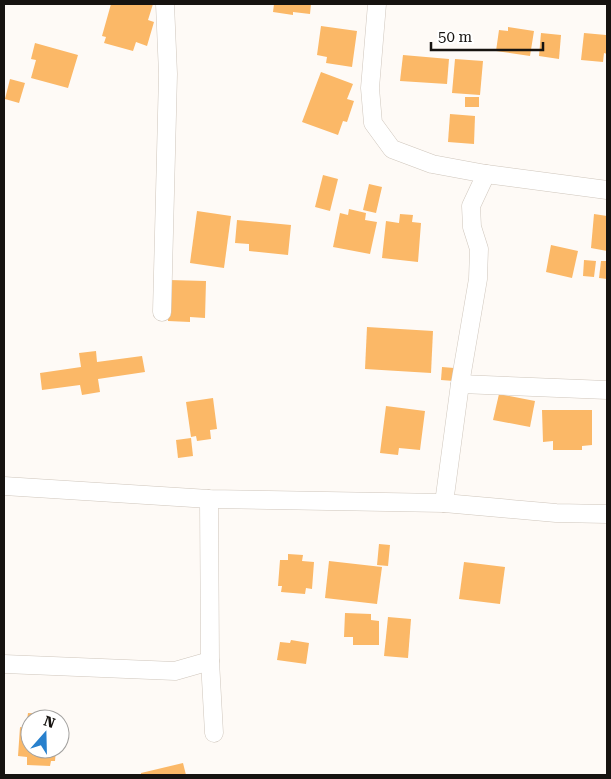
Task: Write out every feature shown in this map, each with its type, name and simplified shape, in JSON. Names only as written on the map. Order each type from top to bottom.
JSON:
[{"type":"street","points":[[162,312],[168,74],[165,4]]},
{"type":"street","points":[[377,4],[370,88],[373,123],[392,149],[432,164],[486,174],[607,190]]},
{"type":"street","points":[[444,503],[460,384],[478,279],[478,248],[472,227],[472,206],[486,174]]},
{"type":"street","points":[[460,384],[607,390]]},
{"type":"street","points":[[4,486],[209,499],[444,503],[556,513],[607,514]]},
{"type":"street","points":[[209,499],[210,661],[214,733]]},
{"type":"street","points":[[4,664],[175,671],[210,661]]},
{"type":"building","points":[[111,4],[153,4],[148,20],[154,22],[147,46],[136,42],[133,51],[104,43],[106,37],[102,36]]},
{"type":"building","points":[[274,4],[311,4],[310,14],[293,12],[293,15],[273,12]]},
{"type":"building","points":[[321,26],[357,31],[352,67],[326,63],[327,57],[317,55]]},
{"type":"building","points":[[508,27],[534,31],[530,56],[496,51],[499,30],[508,31]]},
{"type":"building","points":[[541,33],[561,35],[559,59],[539,56]]},
{"type":"building","points":[[584,33],[606,35],[607,54],[604,53],[603,62],[581,60]]},
{"type":"building","points":[[35,43],[78,55],[68,88],[31,78],[36,60],[31,59]]},
{"type":"building","points":[[403,55],[449,59],[447,84],[400,81]]},
{"type":"building","points":[[455,59],[483,61],[480,95],[452,93]]},
{"type":"building","points":[[321,72],[353,84],[347,99],[354,101],[347,122],[343,121],[338,135],[302,122]]},
{"type":"building","points":[[10,79],[25,83],[19,103],[5,99]]},
{"type":"building","points":[[465,97],[479,97],[479,107],[465,107]]},
{"type":"building","points":[[450,114],[475,116],[474,144],[448,142]]},
{"type":"building","points":[[323,175],[338,179],[330,211],[315,207]]},
{"type":"building","points":[[369,184],[382,187],[376,213],[363,210]]},
{"type":"building","points":[[349,209],[366,213],[365,220],[377,222],[370,254],[333,247],[340,213],[348,215]]},
{"type":"building","points":[[197,211],[231,216],[224,268],[190,263]]},
{"type":"building","points":[[400,214],[413,215],[412,222],[421,223],[418,262],[382,258],[386,221],[399,223]]},
{"type":"building","points":[[594,214],[607,216],[607,251],[591,248]]},
{"type":"building","points":[[237,220],[291,225],[288,255],[249,251],[249,244],[235,243]]},
{"type":"building","points":[[551,245],[578,251],[572,278],[546,272]]},
{"type":"building","points":[[584,260],[596,261],[594,277],[583,276]]},
{"type":"building","points":[[601,261],[607,261],[607,279],[599,278]]},
{"type":"building","points":[[169,280],[206,281],[205,318],[190,317],[190,322],[168,321]]},
{"type":"building","points":[[367,327],[433,331],[431,373],[365,369]]},
{"type":"building","points":[[96,351],[97,362],[142,356],[145,372],[98,379],[100,392],[82,395],[80,385],[42,390],[40,373],[81,367],[79,353]]},
{"type":"building","points":[[442,367],[454,368],[454,381],[441,380]]},
{"type":"building","points":[[499,394],[535,401],[530,427],[493,420]]},
{"type":"building","points":[[213,398],[217,429],[210,430],[211,439],[197,441],[196,436],[191,437],[186,402]]},
{"type":"building","points":[[386,406],[425,411],[420,450],[399,448],[398,455],[380,453]]},
{"type":"building","points":[[542,410],[592,410],[592,445],[582,446],[582,450],[553,450],[553,441],[543,442]]},
{"type":"building","points":[[191,438],[193,456],[178,458],[176,440]]},
{"type":"building","points":[[379,544],[390,545],[388,566],[377,565]]},
{"type":"building","points":[[288,554],[303,555],[302,561],[314,562],[312,589],[306,588],[305,594],[281,592],[282,586],[278,586],[280,560],[288,560]]},
{"type":"building","points":[[329,561],[382,567],[377,604],[325,598]]},
{"type":"building","points":[[464,562],[505,567],[500,604],[459,599]]},
{"type":"building","points":[[345,613],[371,614],[371,620],[379,621],[379,645],[353,645],[353,637],[344,637]]},
{"type":"building","points":[[388,617],[411,619],[408,658],[384,656]]},
{"type":"building","points":[[291,640],[309,643],[306,664],[277,660],[280,642],[290,643]]},
{"type":"building","points":[[20,727],[20,756],[18,756]]},
{"type":"building","points":[[27,759],[55,759],[55,761],[51,761],[50,766],[27,765]]},
{"type":"building","points":[[183,763],[186,775],[141,775],[141,773]]}]
